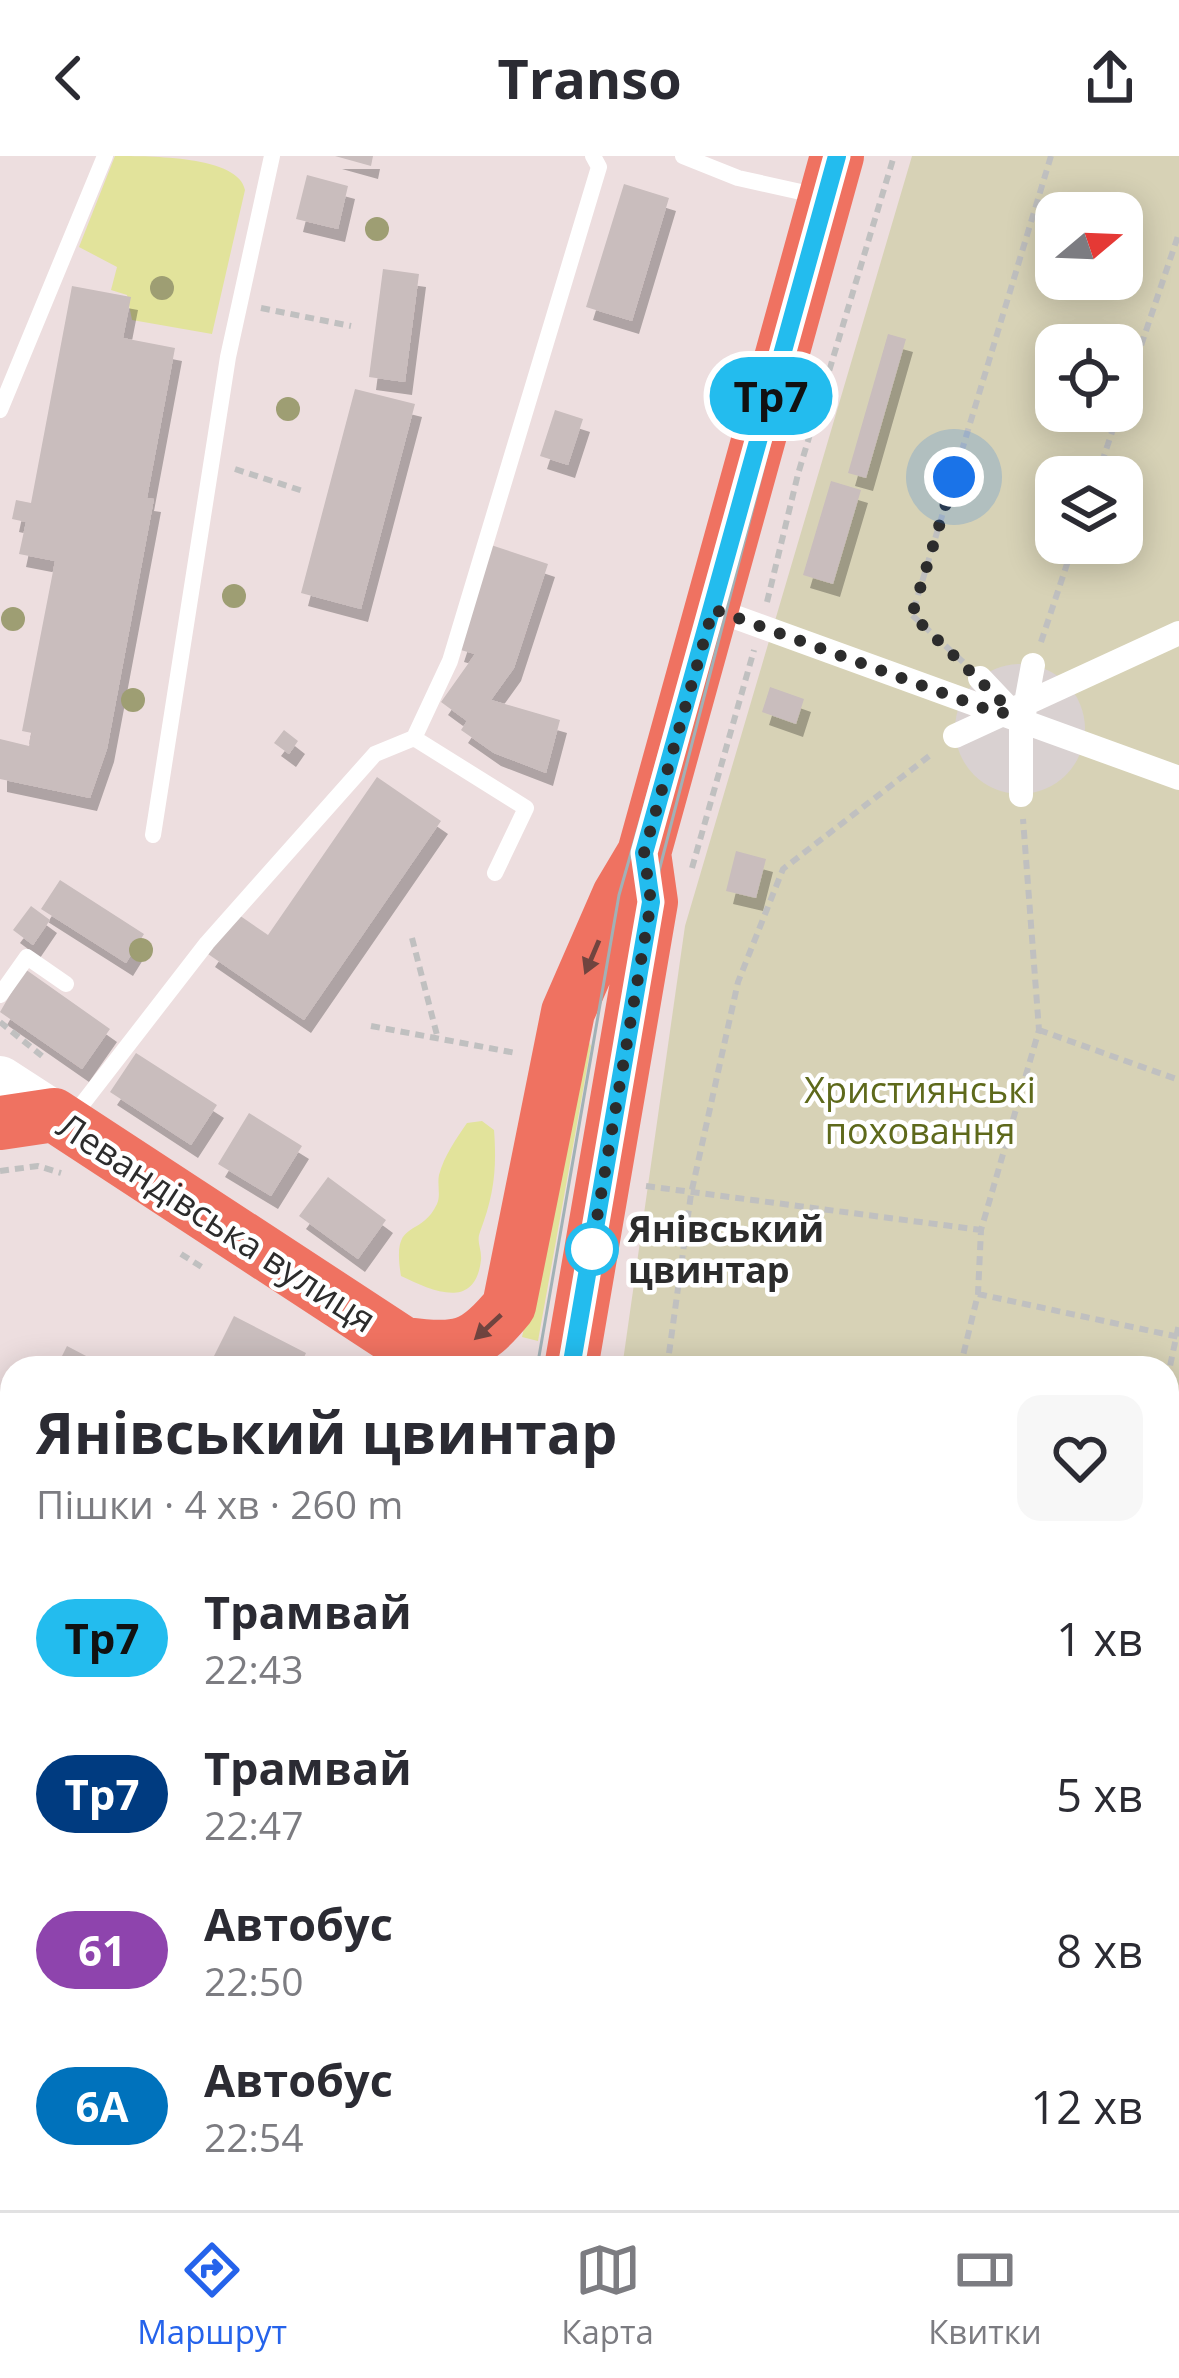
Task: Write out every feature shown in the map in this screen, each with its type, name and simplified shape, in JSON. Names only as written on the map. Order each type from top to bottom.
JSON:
[{"type":"main road","points":[[417,1356],[454,1350],[485,1335],[509,1306],[568,1012],[619,895],[644,853],[831,177]]},
{"type":"main road","points":[[573,1356],[651,902],[644,853]]},
{"type":"main road","name":"Левандівська вулиця","points":[[0,1080],[417,1356]]},
{"type":"main road","points":[[0,1123],[60,1119]]},
{"type":"street","points":[[713,609],[1014,712],[1179,778]]},
{"type":"street","points":[[955,736],[1179,633]]},
{"type":"street","points":[[1021,795],[1014,712],[1033,665]]},
{"type":"street","points":[[980,678],[1014,712]]},
{"type":"lane","points":[[0,410],[105,156]]},
{"type":"lane","points":[[60,1119],[207,943],[375,754],[414,738],[463,616],[599,167],[592,156]]},
{"type":"lane","points":[[683,156],[738,178],[831,177]]},
{"type":"lane","points":[[153,835],[210,461],[266,158]]},
{"type":"lane","points":[[414,738],[526,808],[495,873]]},
{"type":"lane","points":[[0,995],[27,957],[66,983]]},
{"type":"path","points":[[798,474],[894,156]]},
{"type":"path","points":[[980,678],[912,615],[1051,156]]},
{"type":"path","points":[[1143,340],[1179,233]]},
{"type":"path","points":[[240,304],[351,326]]},
{"type":"path","points":[[210,461],[306,492]]},
{"type":"path","points":[[1033,665],[1067,564]]},
{"type":"path","points":[[669,1356],[692,1195],[737,982],[783,869],[955,736]]},
{"type":"path","points":[[963,1356],[977,1294],[981,1230],[1040,1030],[1021,795]]},
{"type":"path","points":[[412,938],[438,1039]]},
{"type":"path","points":[[370,1026],[521,1054]]},
{"type":"path","points":[[1040,1030],[1179,1080]]},
{"type":"path","points":[[0,1171],[38,1166],[77,1177]]},
{"type":"path","points":[[637,1184],[692,1195],[981,1230]]},
{"type":"path","points":[[173,1248],[197,1265]]},
{"type":"path","points":[[977,1294],[1178,1336],[1179,1324]]},
{"type":"green space","points":[[115,156],[210,164],[227,170],[245,190],[212,334],[132,320],[127,295],[111,290],[117,267],[79,247]]},
{"type":"green space","name":"Християнські поховання","points":[[912,156],[1179,156],[1179,1356],[624,1356],[685,926]]},
{"type":"green space","points":[[587,1038],[591,1046],[538,1341],[522,1337]]},
{"type":"green space","points":[[482,1121],[494,1130],[495,1157],[479,1236],[477,1276],[461,1292],[438,1291],[401,1276],[400,1244],[437,1204],[441,1168],[467,1123]]},
{"type":"shaded area","points":[[1020,664],[1045,669],[1066,683],[1080,704],[1085,729],[1080,754],[1066,775],[1045,789],[1020,794],[995,789],[974,775],[960,754],[955,729],[960,704],[974,683],[995,669]]},
{"type":"building","points":[[335,156],[373,156],[371,166]]},
{"type":"building","points":[[307,175],[348,186],[338,229],[296,219]]},
{"type":"building","points":[[624,184],[669,198],[632,321],[586,307]]},
{"type":"building","points":[[383,269],[419,274],[405,382],[369,377]]},
{"type":"building","points":[[72,286],[131,297],[123,338],[175,348],[147,498],[154,499],[107,749],[90,798],[0,779],[0,739],[29,746],[32,733],[22,731],[55,561],[19,554],[26,522],[12,519],[16,500],[31,503]]},
{"type":"building","points":[[888,334],[906,339],[866,478],[848,473]]},
{"type":"building","points":[[355,389],[415,404],[361,609],[301,593]]},
{"type":"building","points":[[555,410],[583,419],[568,465],[540,456]]},
{"type":"building","points":[[831,481],[861,490],[833,584],[803,575]]},
{"type":"building","points":[[491,545],[548,564],[514,668],[491,700],[560,720],[546,773],[494,753],[461,730],[467,721],[441,702],[475,654],[457,649]]},
{"type":"building","points":[[770,687],[804,699],[796,724],[762,712]]},
{"type":"building","points":[[284,730],[298,741],[289,754],[274,743]]},
{"type":"building","points":[[377,777],[441,821],[304,1020],[208,954],[236,913],[268,935]]},
{"type":"building","points":[[736,851],[766,859],[756,898],[726,891]]},
{"type":"building","points":[[60,880],[144,934],[126,963],[41,909]]},
{"type":"building","points":[[31,906],[50,920],[33,945],[13,930]]},
{"type":"building","points":[[25,969],[110,1029],[82,1069],[0,1012]]},
{"type":"building","points":[[136,1053],[217,1105],[191,1145],[110,1092]]},
{"type":"building","points":[[249,1113],[302,1146],[271,1196],[218,1164]]},
{"type":"building","points":[[328,1177],[386,1220],[358,1259],[299,1216]]},
{"type":"building","points":[[234,1316],[306,1353],[305,1356],[214,1356]]},
{"type":"building","points":[[67,1346],[86,1356],[62,1356]]},
{"type":"tram line","points":[[539,1356],[619,895],[830,156]]},
{"type":"tram line","name":"Тр7","points":[[573,1356],[651,902],[644,853],[837,156]]},
{"type":"tram line","points":[[568,1356],[651,902],[806,303]]},
{"type":"place","name":"Янівський цвинтар","points":[[592,1249]]},
{"type":"route","points":[[592,1249],[591,1253],[651,902],[644,853],[713,609],[1000,714],[1010,710],[912,615],[954,477]]}]
